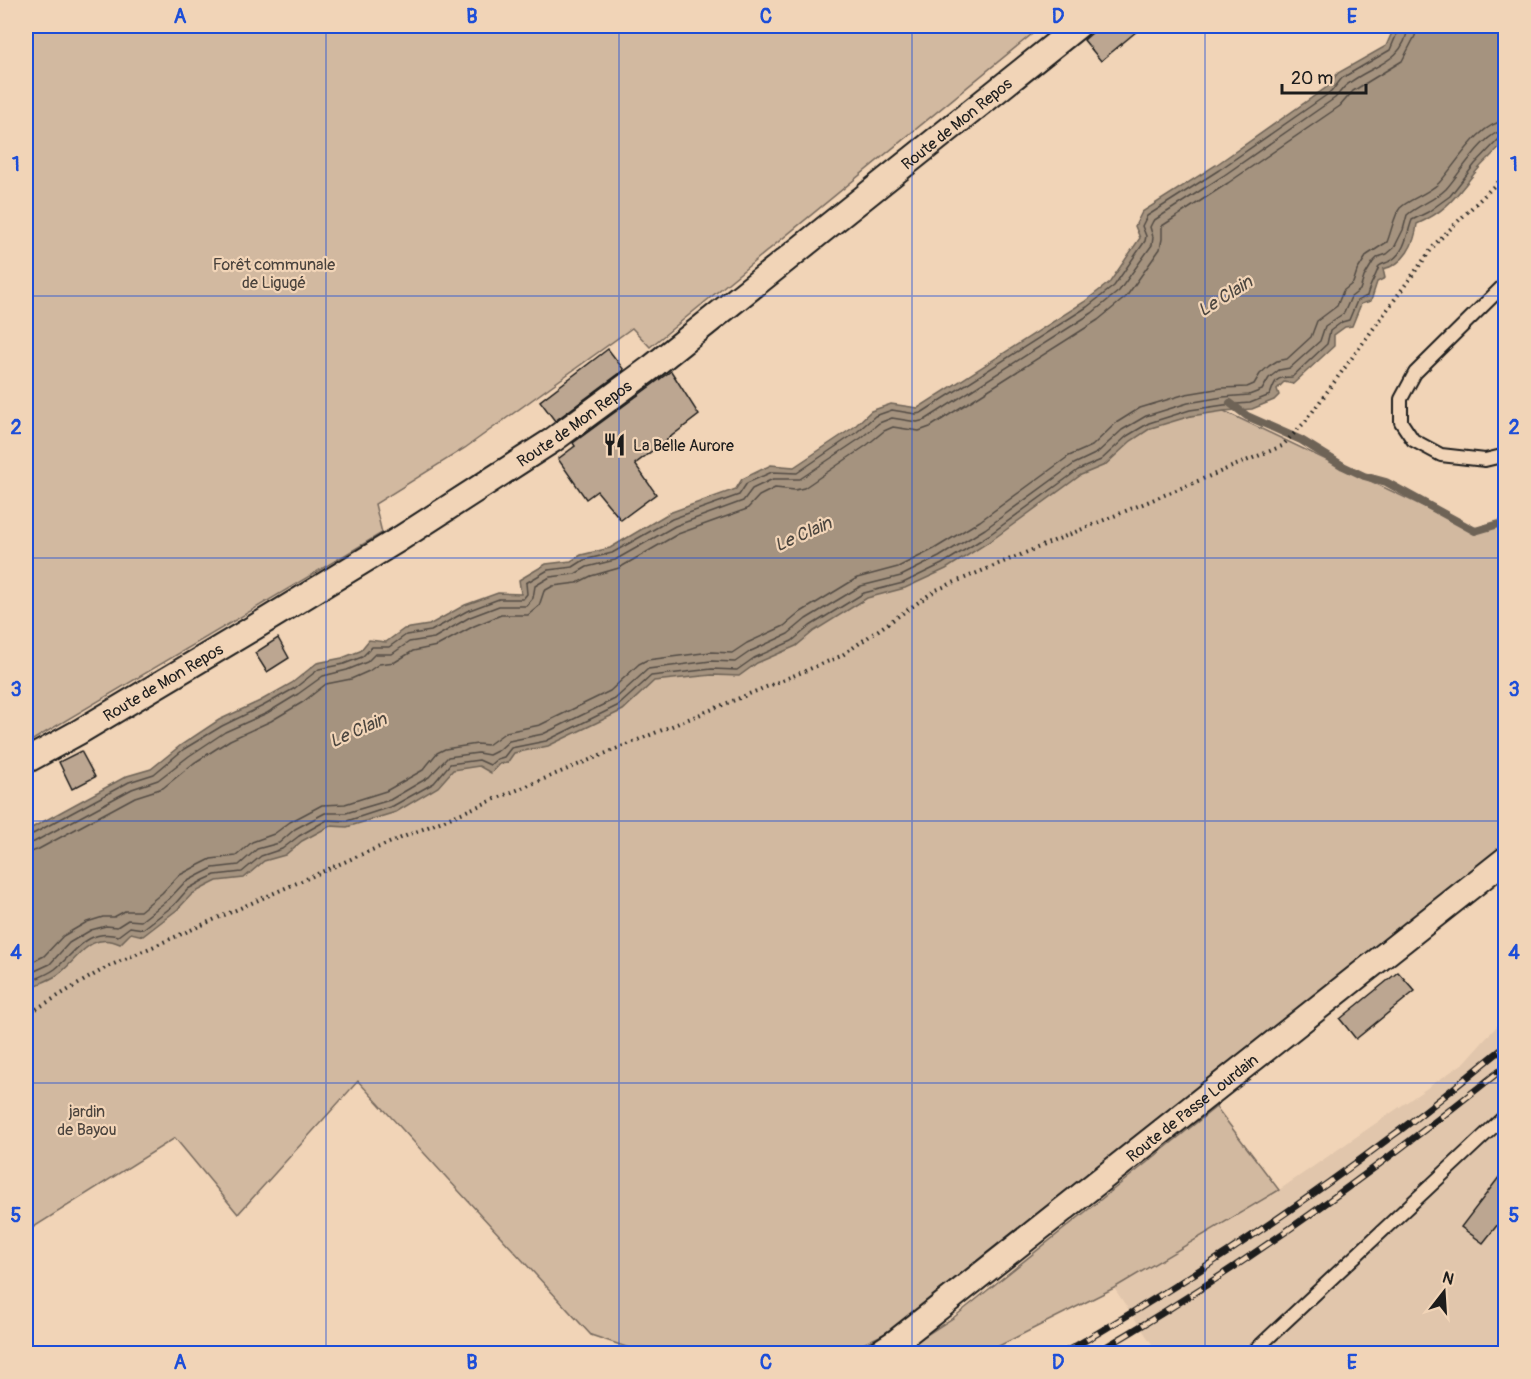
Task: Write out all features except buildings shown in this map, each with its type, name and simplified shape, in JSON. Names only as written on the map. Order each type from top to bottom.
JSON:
[{"type":"street","name":"Route de Mon Repos","points":[[26,760],[89,726],[255,627],[401,538],[553,440],[661,360],[1078,26]]},
{"type":"street","name":"Route de Passe Lourdain","points":[[877,1353],[897,1341],[1012,1251],[1199,1100],[1506,860]]},
{"type":"lane","points":[[1506,283],[1415,373],[1401,399],[1401,422],[1413,440],[1441,455],[1485,460],[1506,455]]},
{"type":"lane","points":[[1251,1353],[1506,1115]]},
{"type":"path","points":[[26,1015],[107,967],[370,851],[841,656],[936,590],[1282,446],[1305,422],[1436,243],[1506,174]]},
{"type":"shaded area","points":[[1505,1017],[1505,1353],[1158,1353],[1114,1288],[1279,1190],[1465,1062]]},
{"type":"green space","name":"Forêt communale de Ligugé","points":[[26,26],[1028,26],[1032,34],[650,347],[632,328],[465,448],[375,504],[382,533],[26,744]]},
{"type":"green space","name":"jardin de Bayou","points":[[1150,371],[1224,411],[1475,531],[1505,526],[1505,844],[884,1334],[844,1353],[644,1353],[591,1335],[358,1081],[238,1214],[175,1138],[26,1232],[26,953]]},
{"type":"green space","points":[[1216,1107],[1279,1190],[1114,1288],[985,1353],[897,1354],[953,1318]]},
{"type":"water","name":"Le Clain","points":[[1395,26],[1505,26],[1505,139],[1446,206],[1417,224],[1411,246],[1397,263],[1383,269],[1385,278],[1377,282],[1371,301],[1361,304],[1352,326],[1345,327],[1334,335],[1334,346],[1293,384],[1284,382],[1277,389],[1279,395],[1274,400],[1252,409],[1191,416],[1151,428],[1131,441],[1105,465],[1081,475],[992,540],[946,569],[905,588],[867,598],[814,631],[796,646],[757,663],[739,676],[712,675],[654,681],[623,710],[548,746],[514,753],[507,763],[499,764],[491,773],[479,766],[453,770],[438,787],[396,812],[347,827],[330,826],[302,841],[285,855],[264,861],[244,878],[217,881],[192,894],[178,909],[143,936],[131,933],[120,944],[99,941],[91,944],[56,976],[26,990],[26,831],[127,776],[151,769],[181,745],[219,720],[292,683],[317,663],[342,658],[360,651],[369,640],[386,642],[404,629],[429,625],[465,605],[498,593],[521,594],[519,580],[546,564],[571,561],[581,555],[610,548],[669,513],[736,489],[742,479],[771,465],[794,467],[854,427],[871,411],[891,404],[918,408],[1084,302],[1110,282],[1140,238],[1135,226],[1142,212],[1216,165],[1327,87],[1338,73],[1386,46]]},
{"type":"waterway","points":[[1230,403],[1247,416],[1301,440],[1364,476],[1386,482],[1475,531],[1506,522]]},
{"type":"railway","points":[[1062,1354],[1189,1277],[1271,1223],[1407,1125],[1506,1046]]},
{"type":"railway","points":[[1094,1354],[1202,1288],[1305,1218],[1406,1144],[1506,1066]]},
{"type":"place","name":"La Belle Aurore","points":[[615,445]]}]
